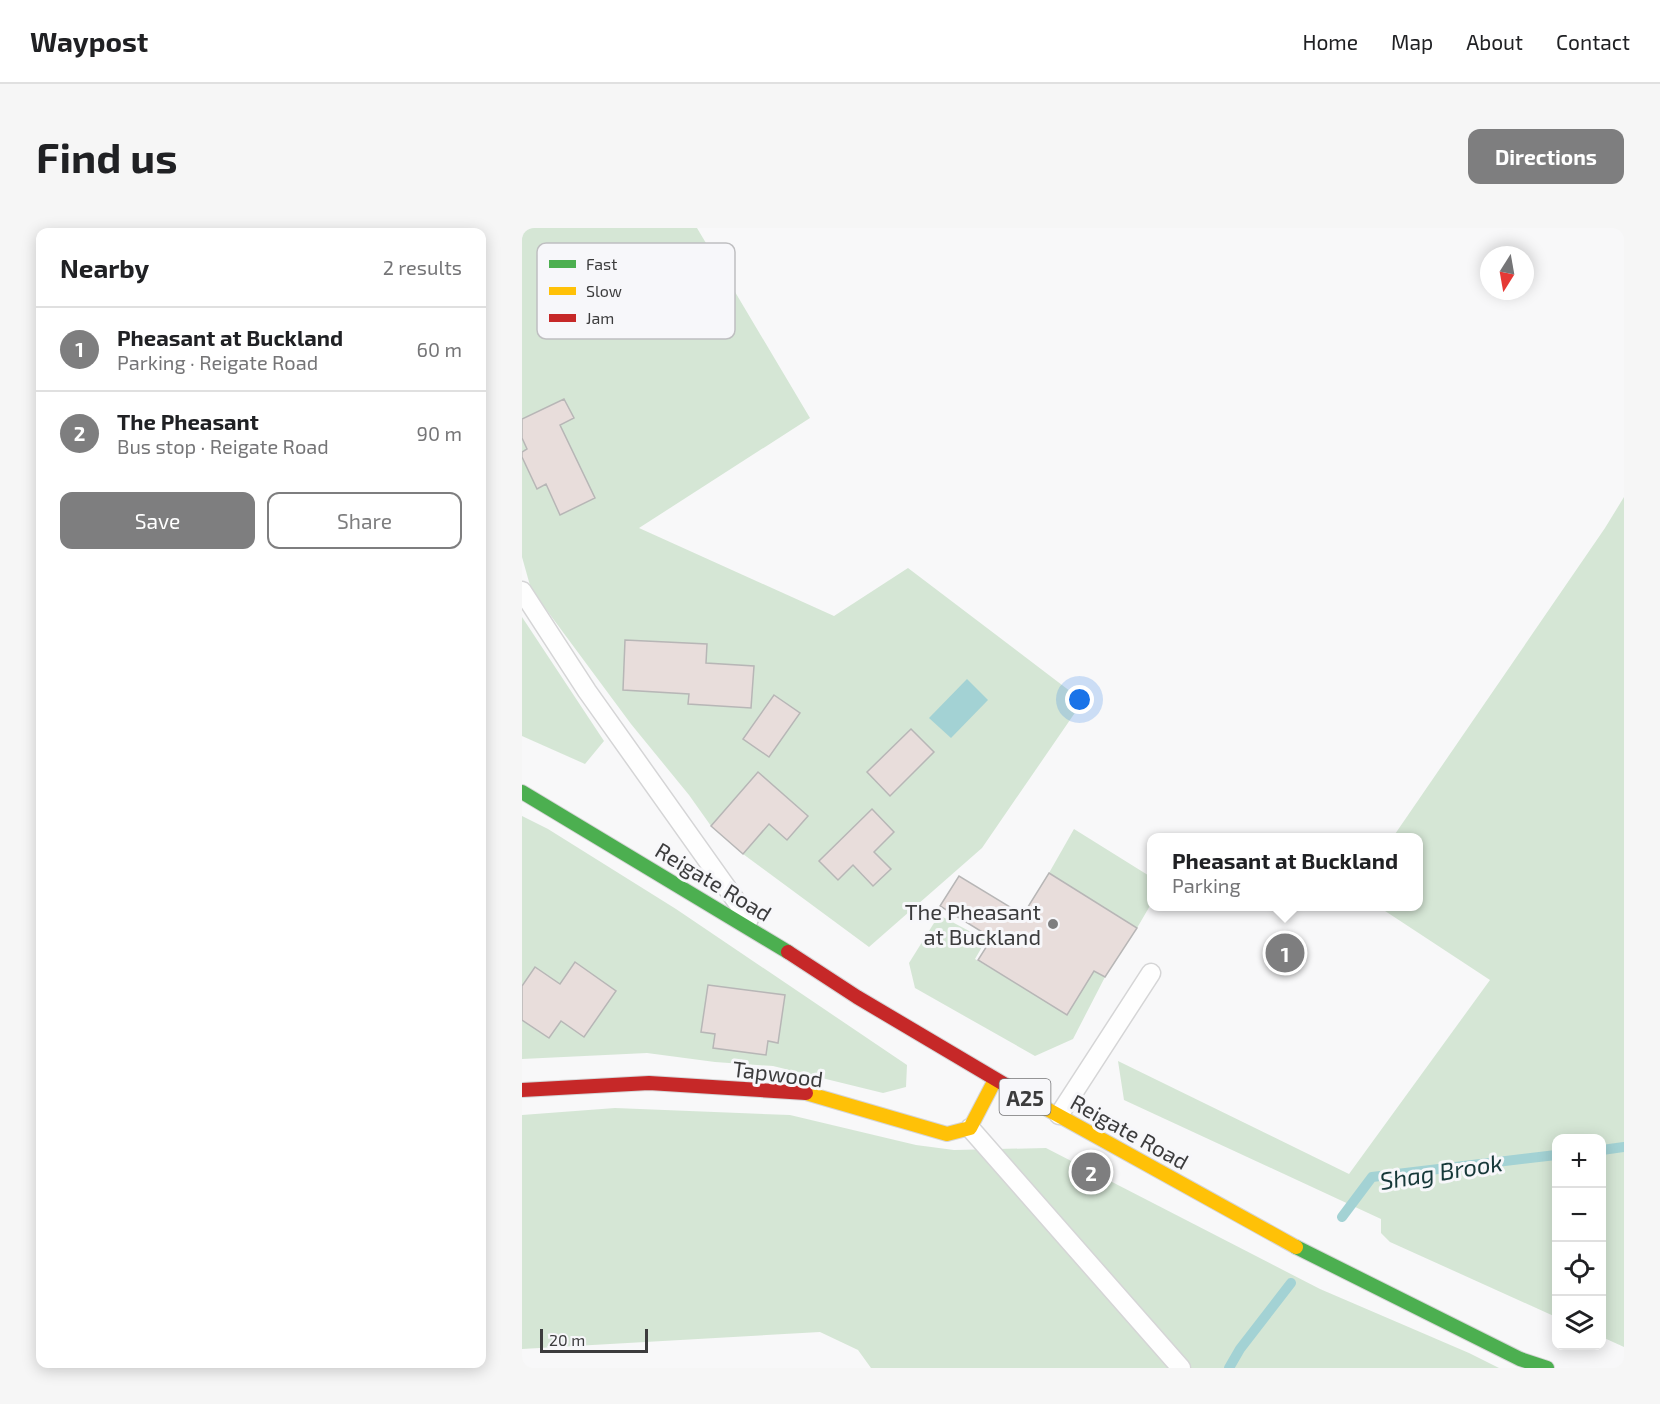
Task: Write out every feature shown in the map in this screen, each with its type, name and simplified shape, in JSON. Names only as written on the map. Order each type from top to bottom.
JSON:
[{"type":"main road","name":"Reigate Road","points":[[522,792],[759,933],[857,997],[995,1080],[1311,1255],[1520,1359],[1547,1368]]},
{"type":"main road","points":[[970,1128],[995,1080]]},
{"type":"main road","name":"Tapwood","points":[[522,1090],[649,1083],[805,1093],[947,1134],[970,1128]]},
{"type":"lane","points":[[522,591],[587,691],[759,933]]},
{"type":"lane","points":[[1059,1115],[1151,973]]},
{"type":"lane","points":[[970,1128],[1181,1368]]},
{"type":"green space","points":[[522,228],[697,228],[706,243],[537,243],[537,339],[735,339],[735,292],[810,418],[639,528],[834,616],[908,568],[1083,701],[982,848],[869,947],[743,854],[711,826],[689,795],[631,724],[531,589],[522,557]]},
{"type":"green space","points":[[1624,497],[1624,1347],[1606,1339],[1606,1134],[1552,1134],[1552,1315],[1390,1242],[1381,1233],[1381,1219],[1124,1100],[1118,1061],[1349,1174],[1490,980],[1385,911],[1423,911],[1423,833],[1396,833]]},
{"type":"green space","points":[[522,617],[604,741],[585,764],[522,736]]},
{"type":"green space","points":[[522,816],[548,829],[676,909],[907,1065],[906,1087],[883,1093],[773,1066],[715,1062],[647,1053],[522,1059]]},
{"type":"green space","points":[[1074,829],[1147,875],[1147,911],[1137,928],[1049,873]]},
{"type":"green space","points":[[939,915],[986,940],[975,959],[1067,1014],[1094,971],[1105,977],[1073,1039],[1035,1056],[915,988],[909,963]]},
{"type":"green space","points":[[615,1108],[790,1115],[916,1145],[954,1150],[1046,1148],[1320,1289],[1499,1368],[871,1368],[858,1350],[820,1332],[522,1349],[522,1115]]},
{"type":"water","points":[[967,679],[988,700],[951,738],[929,718]]},
{"type":"building","points":[[564,399],[574,418],[560,425],[595,498],[560,515],[546,484],[537,489],[522,457],[522,452],[527,449],[522,438],[522,419]]},
{"type":"building","points":[[625,640],[707,644],[706,663],[754,666],[751,708],[688,704],[689,694],[623,690]]},
{"type":"building","points":[[774,695],[800,713],[769,757],[743,739]]},
{"type":"building","points":[[911,729],[934,752],[890,796],[867,772]]},
{"type":"building","points":[[758,772],[808,816],[787,840],[769,824],[743,854],[711,826]]},
{"type":"building","points":[[872,809],[894,832],[874,852],[891,869],[873,886],[853,865],[838,880],[819,861]]},
{"type":"building","points":[[1049,873],[1137,928],[1105,977],[1094,971],[1067,1015],[978,960],[992,938],[940,906],[959,876],[1023,915]]},
{"type":"building","points":[[575,962],[616,991],[584,1037],[561,1021],[549,1038],[522,1020],[522,986],[535,967],[560,984]]},
{"type":"building","points":[[708,985],[785,995],[778,1043],[768,1041],[766,1055],[713,1048],[715,1034],[701,1032]]},
{"type":"waterway","name":"Shag Brook","points":[[1606,1149],[1624,1147]]},
{"type":"waterway","name":"Shag Brook","points":[[1342,1217],[1372,1177],[1552,1155]]},
{"type":"waterway","name":"Shag Brook","points":[[1229,1368],[1240,1349],[1291,1283]]},
{"type":"traffic: fast","points":[[522,792],[788,952]]},
{"type":"traffic: fast","points":[[1296,1247],[1520,1359],[1547,1368]]},
{"type":"traffic: slow","points":[[806,1093],[947,1134],[970,1128],[995,1080]]},
{"type":"traffic: slow","points":[[1036,1103],[1296,1247]]},
{"type":"traffic: jam","points":[[788,952],[857,997],[1036,1103]]},
{"type":"traffic: jam","points":[[522,1090],[649,1083],[806,1093]]},
{"type":"place","name":"The Pheasant at Buckland","points":[[1053,924]]},
{"type":"place","name":"Pheasant at Buckland","points":[[1285,953]]},
{"type":"place","name":"The Pheasant","points":[[1091,1172]]}]
